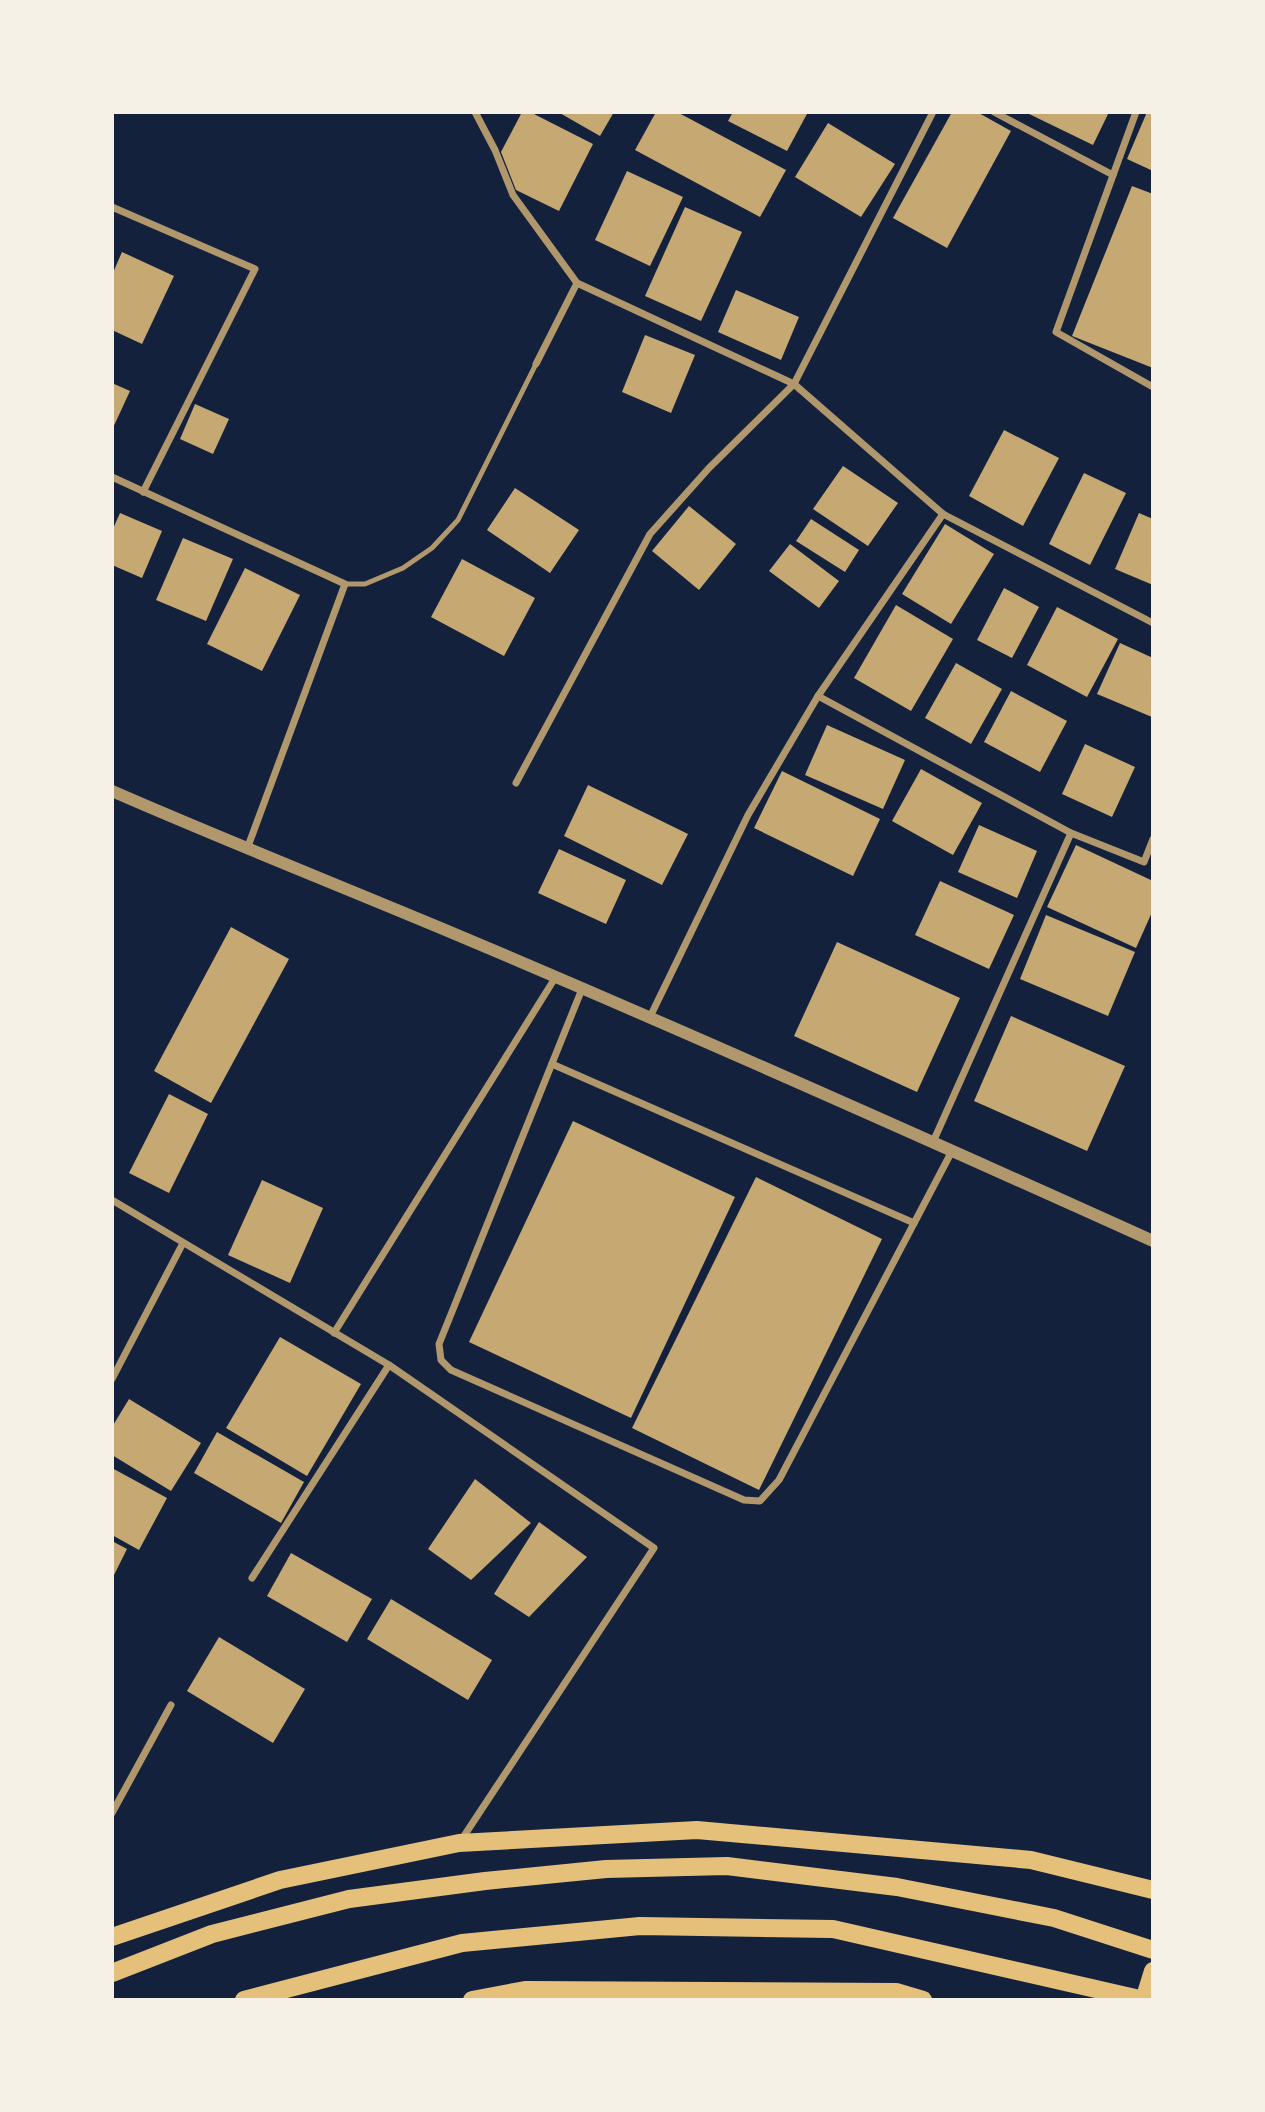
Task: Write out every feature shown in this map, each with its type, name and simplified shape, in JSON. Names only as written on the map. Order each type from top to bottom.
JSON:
[{"type":"main road","points":[[112,1937],[280,1880],[459,1843],[697,1830],[1031,1860],[1153,1890]]},
{"type":"main road","points":[[112,1973],[212,1934],[349,1899],[607,1869],[727,1866],[897,1887],[1041,1915],[1153,1950]]},
{"type":"main road","points":[[244,2000],[462,1943],[640,1926],[833,1929],[1144,2000],[1153,1970]]},
{"type":"main road","points":[[472,2000],[539,1990],[895,1992],[923,2000]]},
{"type":"street","points":[[475,112],[495,150],[513,195],[577,283],[794,384],[943,514],[1153,622]]},
{"type":"street","points":[[516,783],[650,534],[709,468],[794,384],[933,112]]},
{"type":"street","points":[[994,112],[1113,175]]},
{"type":"street","points":[[1136,112],[1056,331],[1153,387]]},
{"type":"street","points":[[112,207],[255,269],[143,492]]},
{"type":"street","points":[[536,364],[577,283]]},
{"type":"street","points":[[112,477],[345,584],[247,850]]},
{"type":"street","points":[[649,1019],[748,815],[818,696],[943,514]]},
{"type":"street","points":[[818,696],[1071,834],[1144,862],[1153,839]]},
{"type":"street","points":[[112,790],[247,850],[582,989],[1153,1241]]},
{"type":"street","points":[[933,1142],[1071,834]]},
{"type":"street","points":[[334,1333],[555,978]]},
{"type":"street","points":[[582,989],[439,1344],[440,1360],[451,1370],[744,1500],[760,1501],[779,1480],[952,1150]]},
{"type":"street","points":[[552,1064],[914,1223]]},
{"type":"street","points":[[112,1200],[389,1365],[654,1548],[459,1843]]},
{"type":"street","points":[[112,1379],[183,1243]]},
{"type":"street","points":[[252,1578],[389,1365]]},
{"type":"street","points":[[112,1813],[171,1705]]},
{"type":"lane","points":[[345,584],[365,584],[403,568],[432,548],[458,520],[536,364]]},
{"type":"building","points":[[522,112],[530,112],[593,144],[559,211],[516,190],[501,152]]},
{"type":"building","points":[[558,112],[614,112],[600,136]]},
{"type":"building","points":[[656,112],[677,112],[786,170],[760,217],[635,150]]},
{"type":"building","points":[[733,112],[808,112],[787,151],[728,121]]},
{"type":"building","points":[[952,112],[977,112],[1011,131],[947,248],[893,218]]},
{"type":"building","points":[[1025,112],[1109,112],[1093,145]]},
{"type":"building","points":[[1147,112],[1153,112],[1153,171],[1127,159]]},
{"type":"building","points":[[828,123],[895,164],[861,217],[795,177]]},
{"type":"building","points":[[627,171],[683,197],[650,266],[595,240]]},
{"type":"building","points":[[1132,186],[1153,194],[1153,368],[1072,336]]},
{"type":"building","points":[[685,207],[742,232],[701,321],[645,296]]},
{"type":"building","points":[[122,252],[174,276],[142,344],[112,330],[112,275]]},
{"type":"building","points":[[736,290],[799,317],[781,360],[718,332]]},
{"type":"building","points":[[645,335],[695,355],[671,413],[622,392]]},
{"type":"building","points":[[112,383],[130,391],[112,430]]},
{"type":"building","points":[[195,404],[229,419],[213,454],[180,439]]},
{"type":"building","points":[[1004,430],[1059,458],[1023,526],[969,496]]},
{"type":"building","points":[[843,466],[898,503],[868,546],[813,509]]},
{"type":"building","points":[[1084,473],[1126,493],[1090,565],[1049,544]]},
{"type":"building","points":[[515,488],[579,530],[550,573],[487,530]]},
{"type":"building","points":[[689,506],[736,544],[699,590],[652,551]]},
{"type":"building","points":[[120,513],[162,531],[142,578],[112,565],[112,531]]},
{"type":"building","points":[[1139,513],[1153,519],[1153,585],[1115,569]]},
{"type":"building","points":[[811,519],[859,550],[845,572],[796,541]]},
{"type":"building","points":[[945,524],[994,554],[951,624],[902,594]]},
{"type":"building","points":[[183,538],[233,559],[206,621],[156,600]]},
{"type":"building","points":[[790,544],[839,581],[819,608],[769,571]]},
{"type":"building","points":[[462,559],[535,598],[504,656],[431,617]]},
{"type":"building","points":[[245,568],[300,595],[262,671],[207,644]]},
{"type":"building","points":[[1004,588],[1039,607],[1012,658],[977,640]]},
{"type":"building","points":[[896,605],[953,639],[911,711],[854,678]]},
{"type":"building","points":[[1057,607],[1118,639],[1087,697],[1027,665]]},
{"type":"building","points":[[1120,643],[1153,658],[1152,717],[1097,694]]},
{"type":"building","points":[[956,663],[1002,689],[971,744],[925,718]]},
{"type":"building","points":[[1011,691],[1067,721],[1040,772],[984,742]]},
{"type":"building","points":[[827,725],[905,760],[883,809],[805,775]]},
{"type":"building","points":[[1085,744],[1135,767],[1112,817],[1062,794]]},
{"type":"building","points":[[921,769],[982,803],[953,855],[892,821]]},
{"type":"building","points":[[782,771],[880,819],[853,876],[754,828]]},
{"type":"building","points":[[588,785],[688,834],[662,885],[564,836]]},
{"type":"building","points":[[979,825],[1037,851],[1017,898],[958,872]]},
{"type":"building","points":[[1076,845],[1153,881],[1153,910],[1136,948],[1047,907]]},
{"type":"building","points":[[559,849],[626,880],[606,924],[538,893]]},
{"type":"building","points":[[940,881],[1014,915],[989,969],[915,935]]},
{"type":"building","points":[[1046,915],[1135,952],[1108,1016],[1020,979]]},
{"type":"building","points":[[231,927],[289,959],[211,1103],[154,1071]]},
{"type":"building","points":[[837,942],[960,998],[917,1092],[794,1036]]},
{"type":"building","points":[[1011,1016],[1125,1066],[1087,1151],[974,1101]]},
{"type":"building","points":[[169,1094],[208,1114],[169,1193],[129,1173]]},
{"type":"building","points":[[573,1121],[735,1197],[631,1418],[469,1342]]},
{"type":"building","points":[[756,1177],[882,1239],[759,1490],[632,1428]]},
{"type":"building","points":[[262,1180],[323,1208],[290,1283],[228,1255]]},
{"type":"building","points":[[280,1337],[361,1384],[307,1476],[226,1428]]},
{"type":"building","points":[[129,1399],[201,1443],[171,1491],[112,1455],[112,1427]]},
{"type":"building","points":[[217,1432],[304,1482],[281,1523],[194,1473]]},
{"type":"building","points":[[112,1468],[167,1498],[139,1550],[112,1535]]},
{"type":"building","points":[[475,1479],[531,1523],[471,1580],[428,1549]]},
{"type":"building","points":[[539,1522],[587,1557],[529,1617],[494,1594]]},
{"type":"building","points":[[112,1541],[127,1549],[112,1579]]},
{"type":"building","points":[[291,1553],[372,1599],[347,1642],[267,1596]]},
{"type":"building","points":[[391,1599],[492,1660],[468,1700],[367,1639]]},
{"type":"building","points":[[219,1637],[305,1689],[273,1743],[187,1691]]}]
